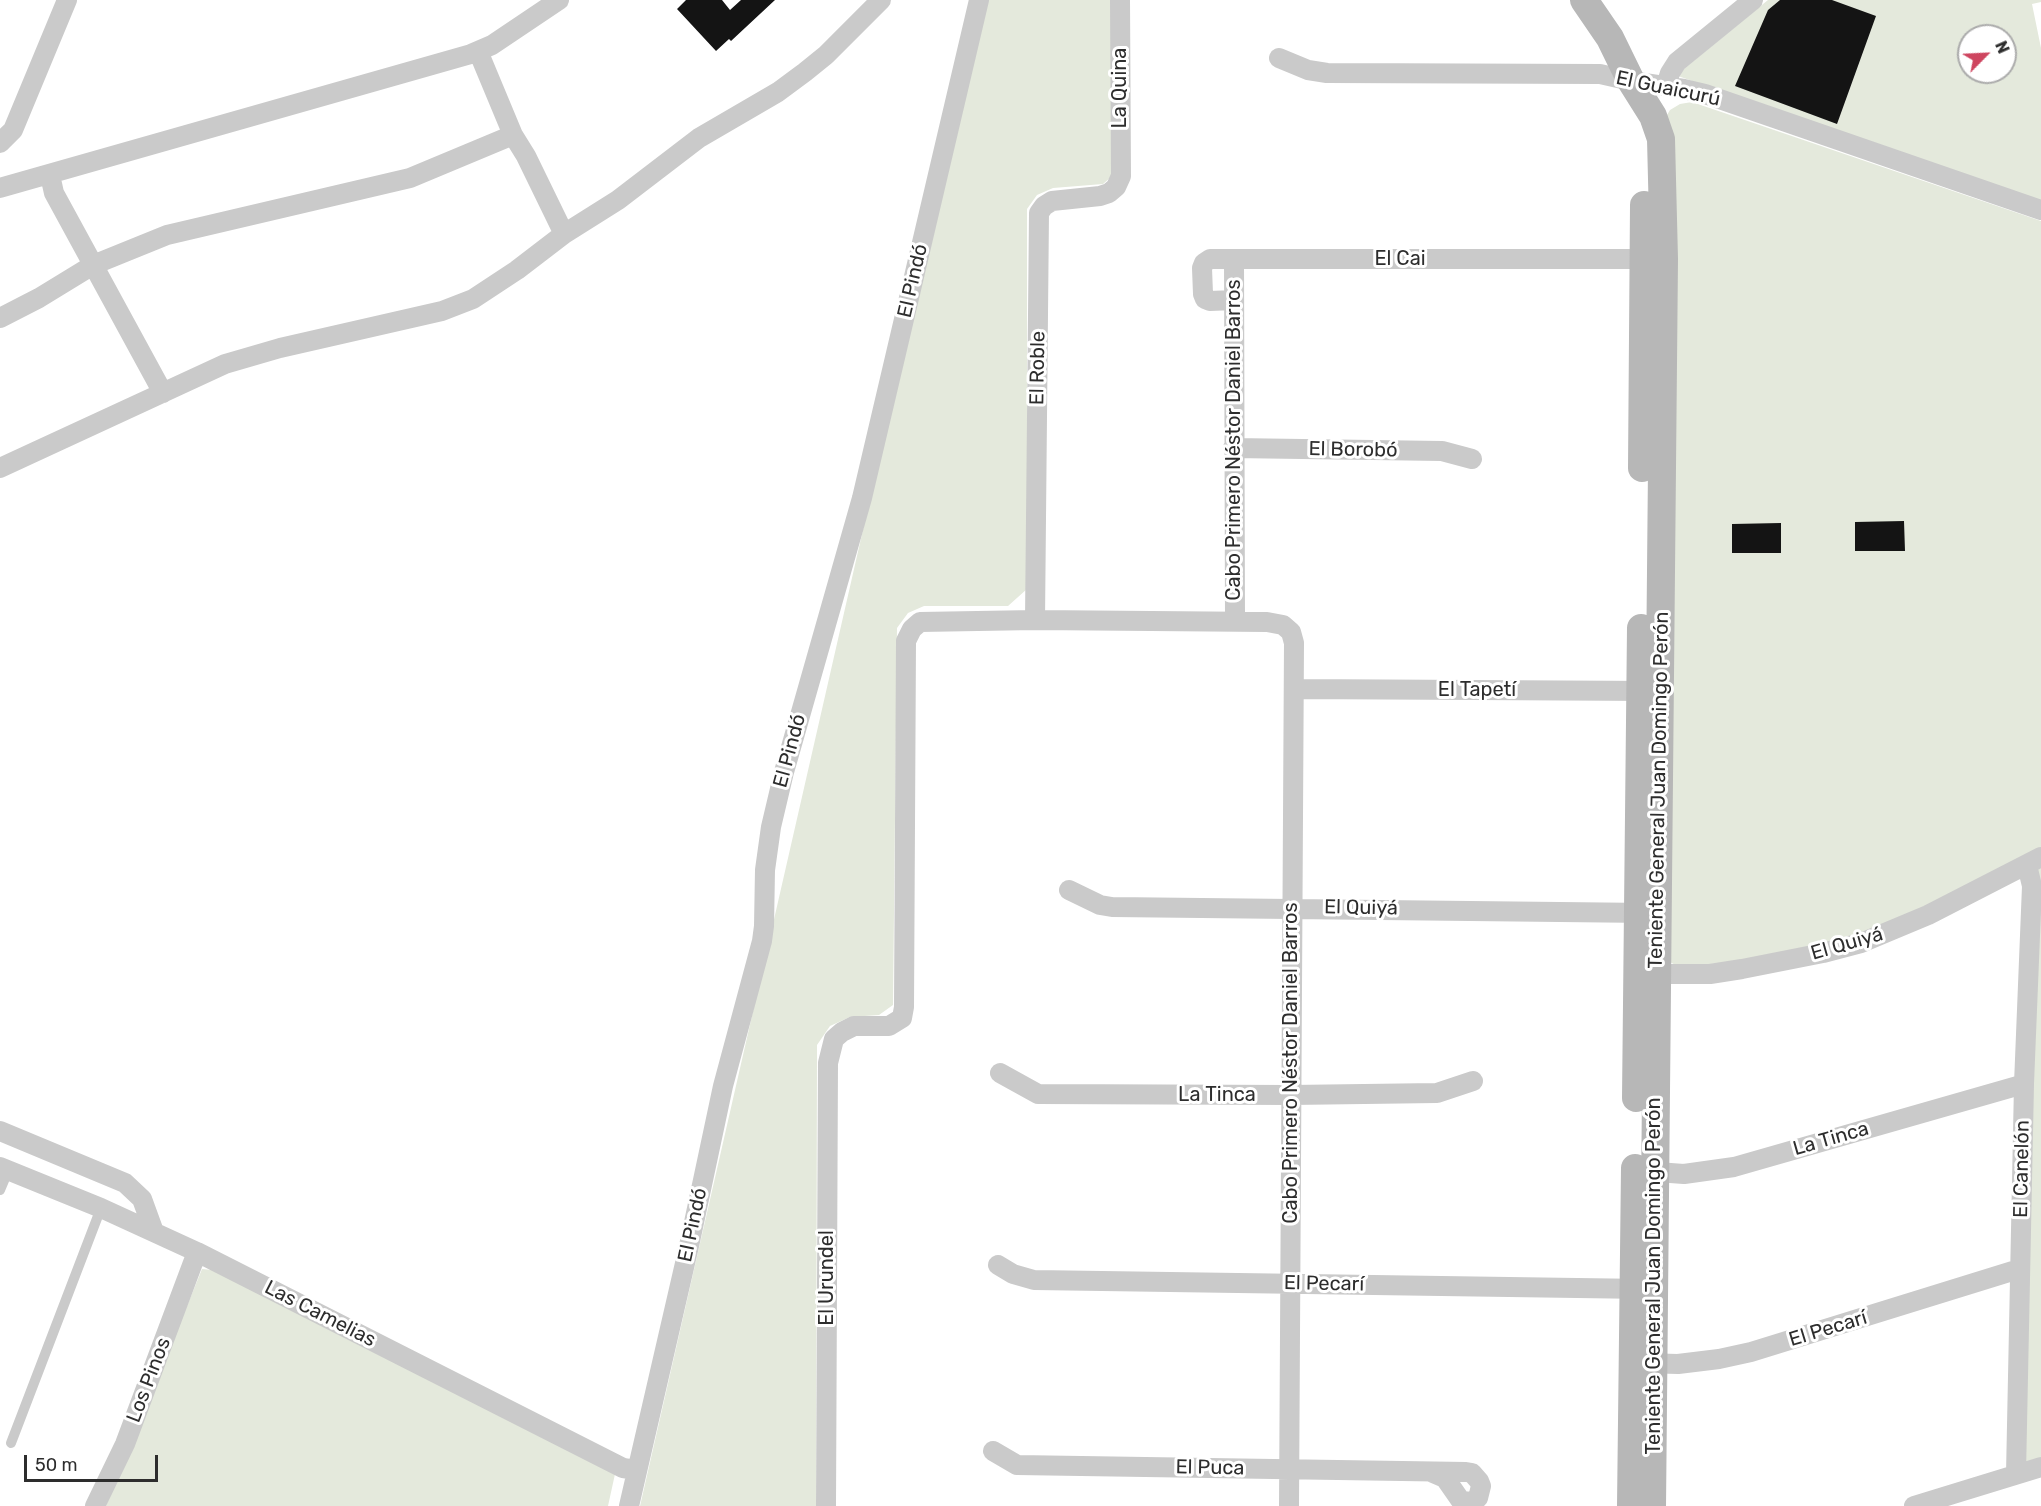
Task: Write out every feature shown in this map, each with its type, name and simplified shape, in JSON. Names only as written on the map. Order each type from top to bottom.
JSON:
[{"type":"main road","name":"Teniente General Juan Domingo Perón","points":[[1584,0],[1610,38],[1630,81],[1640,122],[1654,259],[1643,1289],[1643,1363],[1652,1506]]},
{"type":"main road","name":"Teniente General Juan Domingo Perón","points":[[1631,1506],[1643,1363]]},
{"type":"street","points":[[0,143],[13,130],[66,0]]},
{"type":"street","points":[[0,188],[441,64],[501,40],[559,0]]},
{"type":"street","points":[[0,468],[225,364],[251,355],[459,306],[488,290],[564,234],[618,200],[699,138],[778,92],[826,55],[881,0]]},
{"type":"street","name":"El Pindó","points":[[628,1506],[689,1246],[723,1086],[762,941],[765,870],[771,827],[784,772],[862,498],[979,0]]},
{"type":"street","name":"La Quina","points":[[1120,0],[1121,176]]},
{"type":"street","points":[[1666,86],[1677,62],[1753,0]]},
{"type":"street","points":[[478,51],[513,135],[526,156],[564,234]]},
{"type":"street","name":"El Guaicurú","points":[[1279,58],[1308,70],[1327,73],[1600,74],[1666,86],[1705,94],[2041,210]]},
{"type":"street","points":[[0,318],[32,302],[93,265],[166,235],[410,178],[513,135]]},
{"type":"street","points":[[50,175],[54,193],[163,393]]},
{"type":"street","name":"El Roble","points":[[1035,620],[1039,213],[1052,201],[1109,193],[1116,187],[1121,176]]},
{"type":"street","name":"El Cai","points":[[1234,300],[1210,301],[1204,298],[1204,263],[1210,259],[1654,259]]},
{"type":"street","name":"Cabo Primero Néstor Daniel Barros","points":[[1234,259],[1235,621],[1283,625],[1291,632],[1294,642],[1289,1506]]},
{"type":"street","name":"El Borobó","points":[[1233,448],[1442,451],[1472,459]]},
{"type":"street","points":[[1035,620],[1235,621]]},
{"type":"street","name":"El Urundel","points":[[826,1506],[828,1063],[834,1039],[842,1032],[854,1026],[889,1026],[902,1018],[904,1007],[906,641],[912,629],[920,622],[1035,620]]},
{"type":"street","name":"El Tapetí","points":[[1295,689],[1650,691]]},
{"type":"street","name":"El Quiyá","points":[[1647,974],[1710,974],[1861,943],[1928,915],[2034,861]]},
{"type":"street","name":"El Canelón","points":[[2016,1474],[2024,1084],[2034,861]]},
{"type":"street","name":"El Quiyá","points":[[1069,890],[1100,905],[1112,907],[1647,913]]},
{"type":"street","name":"La Tinca","points":[[999,1073],[1038,1094],[1437,1093],[1473,1081]]},
{"type":"street","name":"La Tinca","points":[[1645,1171],[1684,1174],[1734,1167],[2024,1084]]},
{"type":"street","points":[[0,1131],[126,1183],[142,1199],[154,1232]]},
{"type":"street","name":"Las Camelias","points":[[4,1169],[101,1208],[197,1252],[623,1468],[636,1470]]},
{"type":"street","name":"Los Pinos","points":[[95,1506],[125,1444],[197,1252]]},
{"type":"street","name":"El Pecarí","points":[[998,1265],[1013,1274],[1034,1280],[1643,1289]]},
{"type":"street","name":"El Pecarí","points":[[1643,1363],[1678,1364],[1751,1352],[2019,1269]]},
{"type":"street","name":"El Puca","points":[[993,1451],[1017,1465],[1431,1472]]},
{"type":"street","points":[[1915,1506],[2041,1467]]},
{"type":"lane","points":[[0,1190],[4,1169]]},
{"type":"lane","points":[[11,1443],[101,1208]]},
{"type":"shaded area","points":[[984,0],[1114,0],[1113,167],[1111,177],[1103,184],[1053,188],[1037,195],[1027,209],[1027,589],[1008,606],[924,606],[908,613],[897,628],[893,1005],[879,1015],[850,1017],[830,1026],[817,1045],[816,1506],[640,1506]]},
{"type":"shaded area","points":[[1768,0],[2041,0],[2041,2],[2032,4],[2041,48],[2041,203],[1678,76]]},
{"type":"shaded area","points":[[1692,102],[2041,221],[2041,850],[1919,914],[1815,947],[1733,962],[1679,967],[1670,962],[1664,120],[1670,110],[1680,104]]},
{"type":"shaded area","points":[[2041,857],[2041,1467],[2016,1474],[2032,886]]},
{"type":"shaded area","points":[[202,1269],[212,1270],[615,1474],[608,1506],[106,1506]]},
{"type":"building","points":[[686,0],[722,0],[730,10],[741,0],[775,0],[731,41],[729,39],[716,51],[677,9]]},
{"type":"building","points":[[1780,0],[1832,0],[1876,16],[1837,124],[1735,86],[1768,10]]},
{"type":"building","points":[[1904,521],[1905,551],[1855,551],[1855,522]]},
{"type":"building","points":[[1781,523],[1781,553],[1732,553],[1732,524]]}]
